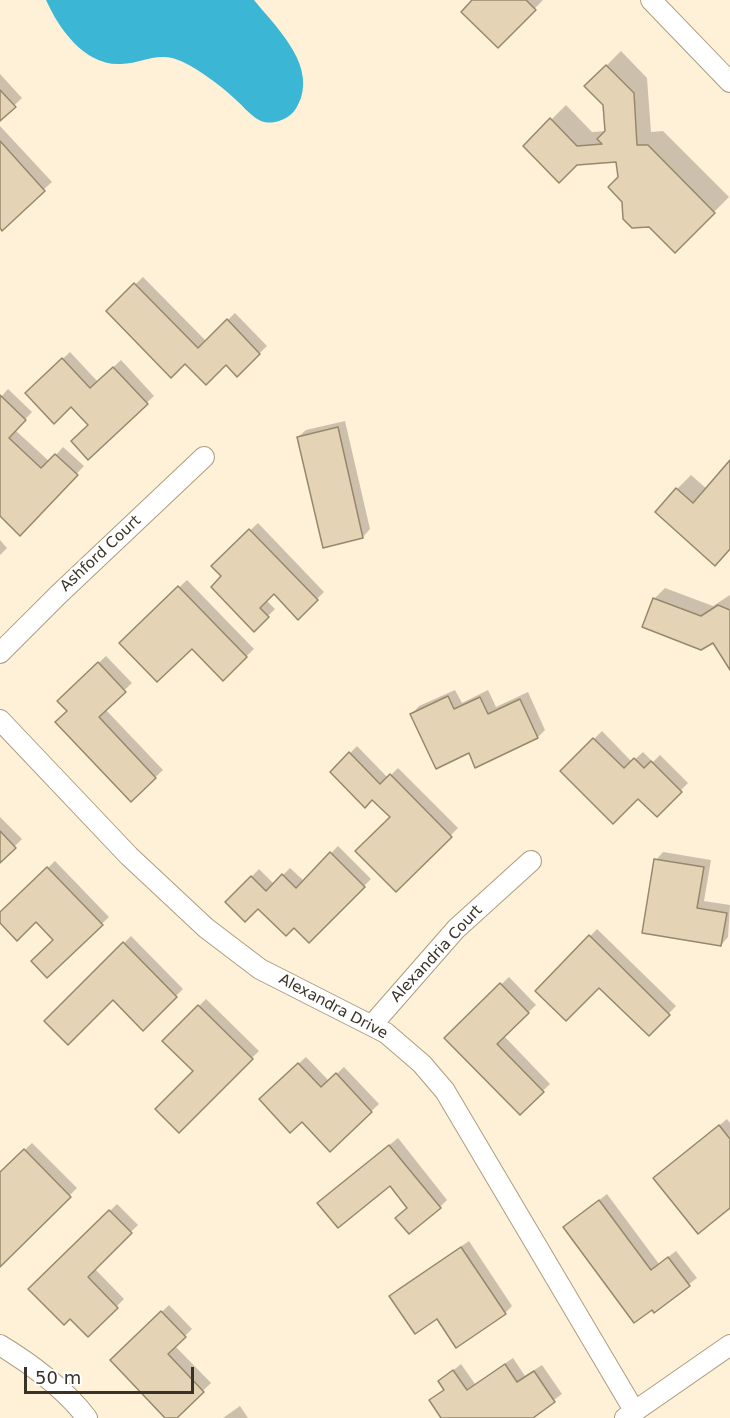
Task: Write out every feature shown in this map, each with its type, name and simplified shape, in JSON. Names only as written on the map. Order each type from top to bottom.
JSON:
[{"type":"street","points":[[651,0],[730,82]]},
{"type":"street","name":"Ashford Court","points":[[0,653],[58,594],[204,457]]},
{"type":"street","name":"Alexandra Drive","points":[[0,720],[129,856],[206,928],[260,969],[386,1033],[422,1064],[445,1091],[630,1415]]},
{"type":"street","name":"Alexandria Court","points":[[372,1025],[456,929],[531,861]]},
{"type":"street","points":[[0,1345],[30,1365],[79,1407],[87,1418]]},
{"type":"street","points":[[630,1415],[730,1345]]},
{"type":"water","points":[[46,0],[254,0],[290,45],[297,58],[302,71],[301,98],[289,116],[271,123],[259,120],[223,89],[183,62],[166,57],[121,64],[96,59],[75,44],[66,34]]},
{"type":"building","points":[[472,0],[526,0],[536,10],[498,48],[461,12]]},
{"type":"building","points":[[606,65],[634,93],[637,145],[648,145],[715,213],[675,253],[649,227],[632,228],[623,219],[622,202],[608,187],[618,177],[616,162],[577,165],[559,183],[523,146],[550,118],[577,146],[602,144],[597,139],[605,131],[603,105],[584,86]]},
{"type":"building","points":[[0,90],[16,107],[0,121]]},
{"type":"building","points":[[0,141],[45,191],[2,231],[0,228]]},
{"type":"building","points":[[134,283],[198,348],[227,319],[260,354],[237,377],[226,365],[206,385],[185,364],[171,378],[106,311]]},
{"type":"building","points":[[62,358],[90,388],[113,367],[148,404],[88,460],[71,441],[88,425],[71,407],[54,424],[25,393]]},
{"type":"building","points":[[0,395],[26,420],[9,438],[41,468],[55,454],[78,475],[20,536],[0,516]]},
{"type":"building","points":[[338,427],[363,538],[323,548],[297,437]]},
{"type":"building","points":[[730,460],[730,549],[715,566],[655,512],[676,488],[693,503]]},
{"type":"building","points":[[249,529],[318,600],[298,620],[274,594],[260,608],[269,617],[254,632],[211,587],[221,576],[211,566]]},
{"type":"building","points":[[178,586],[247,657],[223,681],[192,649],[157,682],[119,643]]},
{"type":"building","points":[[653,598],[701,616],[718,605],[730,610],[730,670],[713,643],[701,650],[642,627]]},
{"type":"building","points":[[98,662],[126,692],[99,717],[156,778],[131,802],[55,722],[67,711],[57,701]]},
{"type":"building","points":[[448,696],[454,709],[480,697],[488,714],[520,699],[538,738],[475,768],[469,753],[436,769],[410,714]]},
{"type":"building","points":[[593,738],[624,768],[634,758],[644,768],[651,761],[682,792],[657,817],[638,799],[613,824],[560,771]]},
{"type":"building","points":[[349,752],[380,784],[390,774],[452,837],[396,892],[355,851],[390,817],[372,800],[365,808],[330,772]]},
{"type":"building","points":[[0,831],[16,848],[0,863]]},
{"type":"building","points":[[330,852],[365,887],[309,943],[294,928],[286,936],[258,909],[245,922],[225,902],[251,876],[266,891],[282,874],[296,888]]},
{"type":"building","points":[[654,859],[704,867],[697,908],[727,913],[721,946],[642,933]]},
{"type":"building","points":[[47,867],[103,925],[47,978],[31,961],[53,940],[36,922],[17,941],[0,923],[0,912]]},
{"type":"building","points":[[589,935],[670,1015],[649,1036],[599,988],[566,1021],[535,991]]},
{"type":"building","points":[[123,942],[177,997],[143,1031],[113,1000],[68,1045],[44,1021]]},
{"type":"building","points":[[500,983],[529,1013],[497,1044],[544,1092],[520,1115],[444,1038]]},
{"type":"building","points":[[198,1005],[253,1059],[179,1133],[155,1109],[193,1071],[162,1041]]},
{"type":"building","points":[[298,1063],[321,1087],[336,1073],[372,1112],[330,1152],[302,1122],[290,1133],[259,1099]]},
{"type":"building","points":[[719,1125],[730,1139],[730,1208],[698,1234],[653,1178]]},
{"type":"building","points":[[389,1145],[441,1208],[409,1234],[395,1218],[407,1208],[390,1186],[338,1228],[317,1203]]},
{"type":"building","points":[[24,1149],[71,1197],[0,1267],[0,1172]]},
{"type":"building","points":[[599,1200],[651,1270],[668,1257],[690,1286],[654,1313],[652,1310],[634,1323],[563,1227]]},
{"type":"building","points":[[109,1210],[132,1233],[88,1277],[118,1308],[88,1337],[70,1319],[64,1325],[28,1289]]},
{"type":"building","points":[[461,1247],[506,1314],[456,1348],[437,1319],[415,1334],[389,1296]]},
{"type":"building","points":[[161,1311],[186,1337],[168,1354],[204,1392],[177,1418],[165,1418],[110,1360]]},
{"type":"building","points":[[505,1364],[517,1382],[534,1371],[555,1402],[533,1418],[441,1418],[429,1400],[444,1390],[438,1381],[453,1370],[467,1390]]}]
